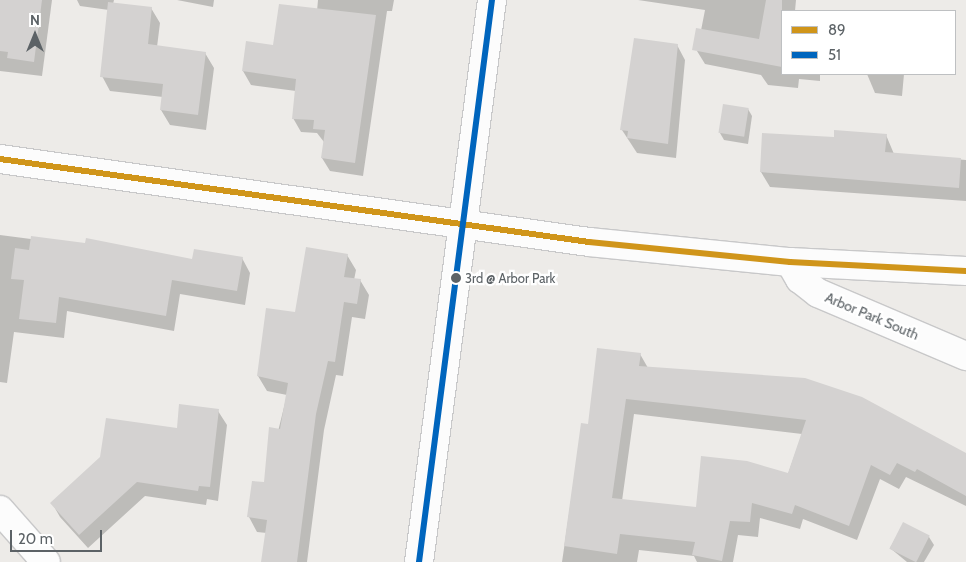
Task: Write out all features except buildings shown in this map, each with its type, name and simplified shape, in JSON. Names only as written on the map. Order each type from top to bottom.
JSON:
[{"type":"street","points":[[419,562],[492,0]]},
{"type":"street","points":[[0,159],[361,207],[462,226],[790,262],[966,271]]},
{"type":"street","name":"Arbor Park South","points":[[790,262],[800,279],[818,293],[966,356]]},
{"type":"street","points":[[0,510],[46,562]]},
{"type":"transit line","name":"51","points":[[419,562],[492,0]]},
{"type":"transit line","name":"89","points":[[0,159],[589,242],[790,262],[966,271]]},
{"type":"place","name":"3rd @ Arbor Park","points":[[456,278]]}]
